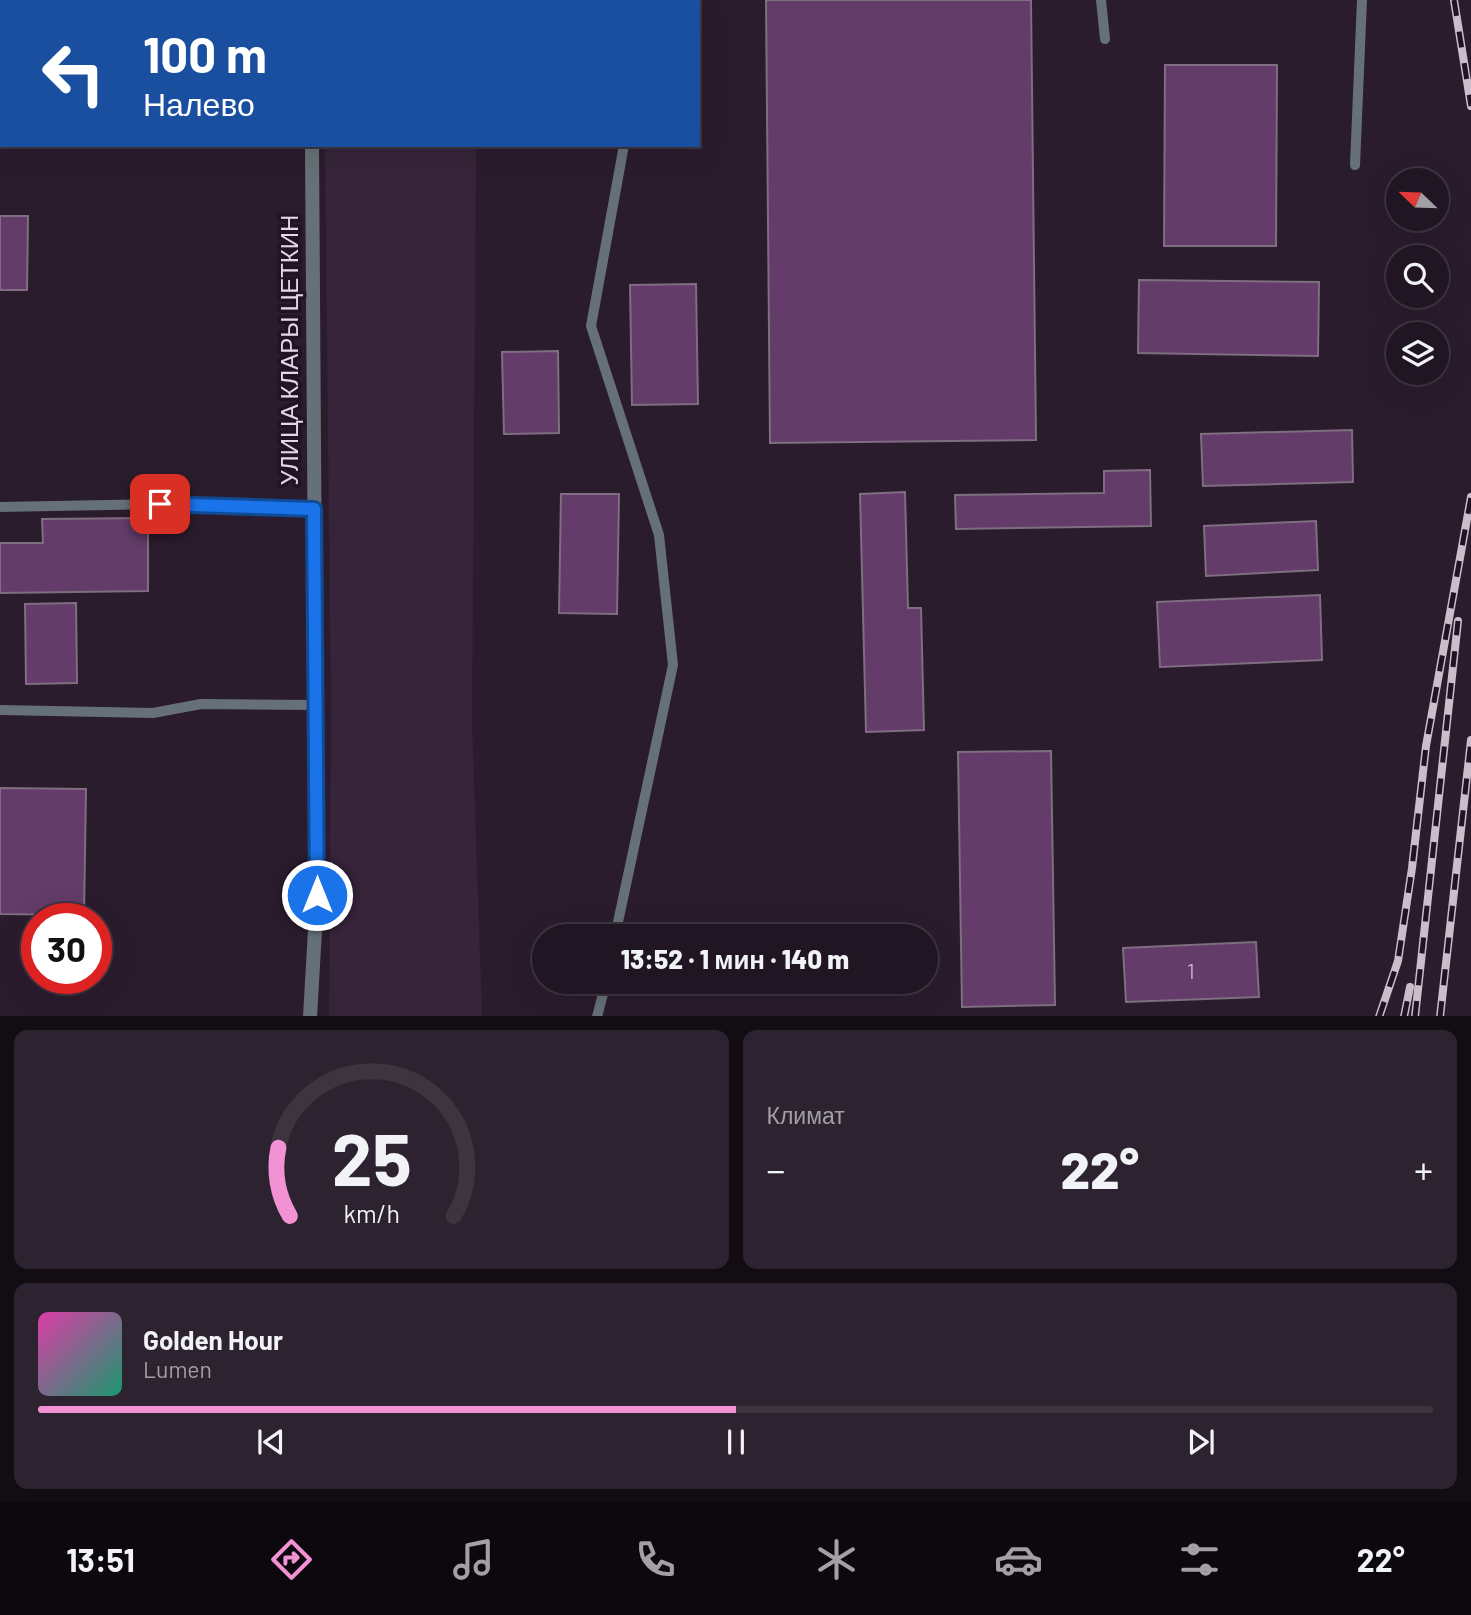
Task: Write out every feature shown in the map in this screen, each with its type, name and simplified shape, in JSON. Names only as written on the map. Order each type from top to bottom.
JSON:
[{"type":"street","name":"УЛИЦА КЛАРЫ ЦЕТКИН","points":[[310,1016],[317,895],[312,147]]},
{"type":"lane","points":[[1101,0],[1104,39]]},
{"type":"lane","points":[[1355,165],[1362,0]]},
{"type":"lane","points":[[618,924],[673,664],[659,535],[591,326],[624,147]]},
{"type":"lane","points":[[0,506],[160,504],[314,509]]},
{"type":"lane","points":[[0,710],[153,713],[201,704],[315,705]]},
{"type":"lane","points":[[597,1016],[603,994]]},
{"type":"shaded area","points":[[325,147],[476,147],[472,724],[482,1016],[329,1016],[331,707]]},
{"type":"building","points":[[766,0],[1031,0],[1036,440],[770,443]]},
{"type":"building","points":[[1165,65],[1277,65],[1276,246],[1164,246]]},
{"type":"building","points":[[0,216],[28,216],[27,290],[0,290]]},
{"type":"building","points":[[1139,280],[1319,282],[1318,356],[1138,353]]},
{"type":"building","points":[[696,284],[698,404],[632,405],[630,285]]},
{"type":"building","points":[[558,351],[559,433],[504,434],[502,352]]},
{"type":"building","points":[[1352,430],[1353,482],[1203,486],[1201,434]]},
{"type":"building","points":[[1150,470],[1151,526],[956,529],[955,495],[1104,493],[1104,471]]},
{"type":"building","points":[[905,492],[908,608],[921,608],[924,730],[866,732],[860,494]]},
{"type":"building","points":[[561,494],[619,494],[617,614],[559,613]]},
{"type":"building","points":[[148,518],[148,591],[0,593],[0,543],[43,543],[42,519]]},
{"type":"building","points":[[1316,521],[1318,570],[1206,576],[1204,526]]},
{"type":"building","points":[[1320,595],[1322,660],[1160,667],[1157,602]]},
{"type":"building","points":[[76,603],[77,683],[26,684],[25,604]]},
{"type":"building","points":[[1051,751],[1055,1005],[962,1007],[958,752]]},
{"type":"building","points":[[0,788],[86,789],[84,903],[21,903],[21,914],[0,914]]},
{"type":"building","points":[[1256,942],[1259,997],[1126,1002],[1123,948]]},
{"type":"railway","points":[[1454,0],[1471,106]]},
{"type":"railway","points":[[1379,1016],[1398,961],[1426,746],[1471,497]]},
{"type":"railway","points":[[1415,1016],[1458,621]]},
{"type":"railway","points":[[1440,1016],[1471,740]]},
{"type":"railway","points":[[1404,1016],[1410,987]]},
{"type":"route","points":[[160,504],[314,509],[317,895]]}]
